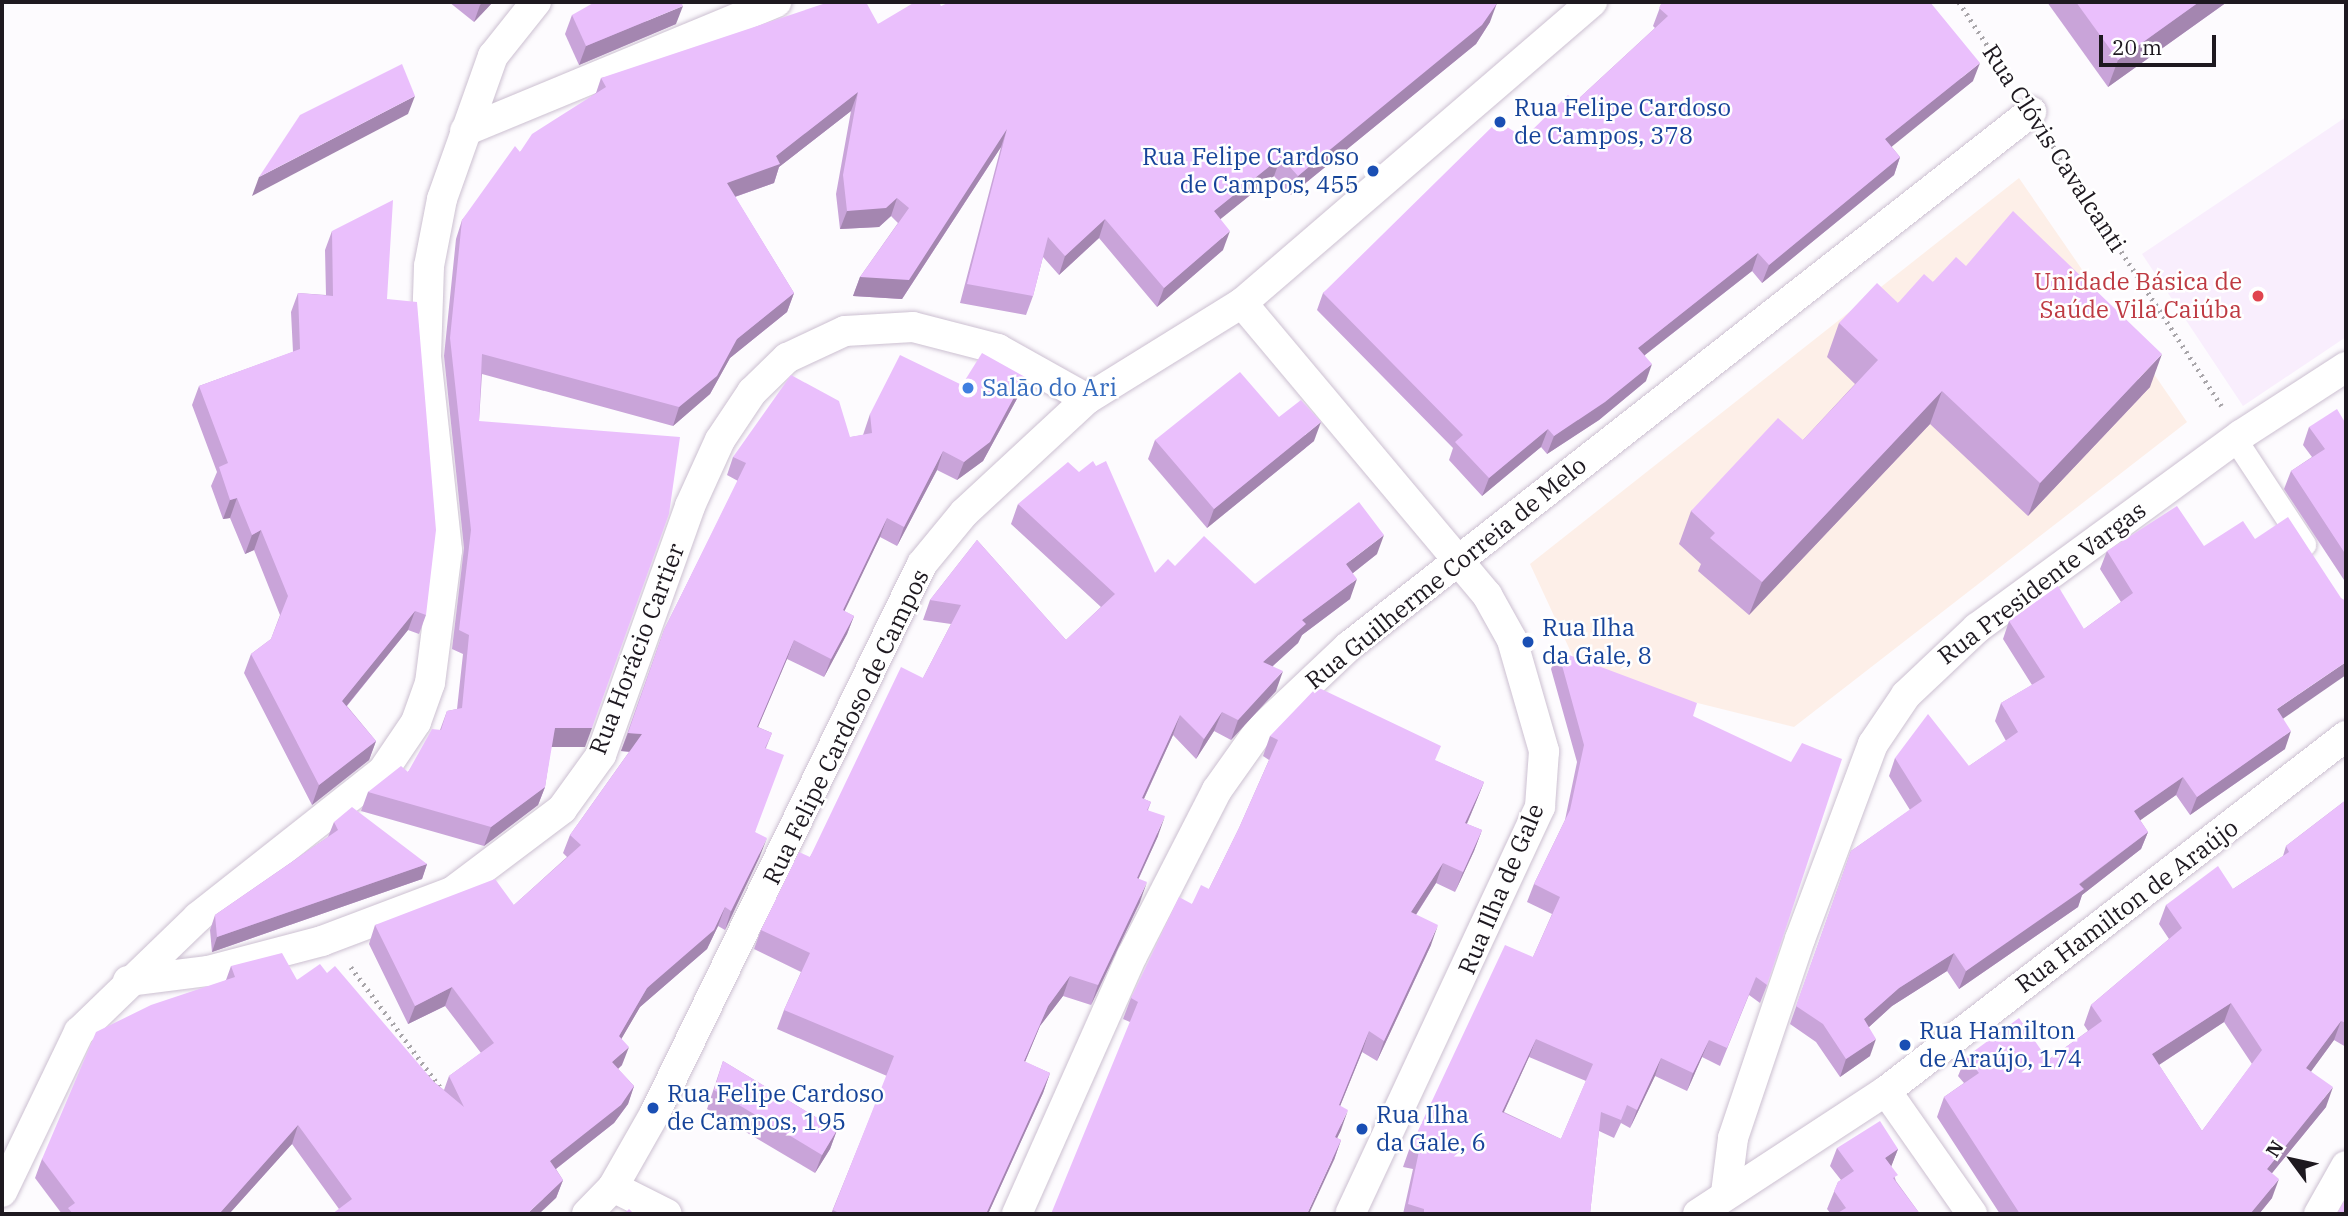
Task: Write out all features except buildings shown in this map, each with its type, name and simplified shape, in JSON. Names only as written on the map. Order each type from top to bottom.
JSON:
[{"type":"street","points":[[2,1192],[79,1032],[128,981],[383,771],[416,722],[434,661],[447,550],[426,357],[429,266],[442,199],[465,131],[503,38],[536,2]]},
{"type":"street","points":[[465,131],[776,2]]},
{"type":"street","name":"Rua Felipe Cardoso de Campos","points":[[587,1214],[613,1187],[783,860],[922,564],[964,513],[1087,399],[1242,303],[1579,5]]},
{"type":"street","name":"Rua Guilherme Correia de Melo","points":[[1017,1214],[1132,956],[1237,757],[1348,647],[2031,112]]},
{"type":"street","name":"Rua Ilha de Gale","points":[[1242,303],[1460,557],[1512,640],[1536,709],[1544,751],[1540,807],[1350,1214]]},
{"type":"street","name":"Rua Horácio Cartier","points":[[128,981],[208,971],[330,938],[453,891],[562,809],[601,755],[690,506],[720,440],[752,393],[788,358],[845,331],[913,327],[998,349],[1087,399]]},
{"type":"street","name":"Rua Presidente Vargas","points":[[1726,1193],[1734,1138],[1796,952],[1889,718],[1977,628],[2238,437],[2346,367]]},
{"type":"street","points":[[2238,437],[2318,564]]},
{"type":"street","name":"Rua Hamilton de Araújo","points":[[1698,1214],[1726,1193],[1886,1091],[2346,736]]},
{"type":"street","points":[[1886,1091],[1972,1214]]},
{"type":"street","points":[[2319,1214],[2346,1166]]},
{"type":"street","points":[[613,1187],[667,1214]]},
{"type":"path","name":"Rua Clóvis Cavalcanti","points":[[1959,2],[2238,437]]},
{"type":"path","points":[[330,938],[450,1101]]},
{"type":"shaded area","name":"Unidade Básica de Saúde Vila Caiúba","points":[[2346,117],[2346,337],[2243,406],[2142,254]]},
{"type":"shaded area","points":[[2019,178],[2187,422],[1794,727],[1581,674],[1530,564]]},
{"type":"place","name":"Rua Felipe Cardoso de Campos, 378","points":[[1500,122]]},
{"type":"place","name":"Rua Felipe Cardoso de Campos, 455","points":[[1373,171]]},
{"type":"place","name":"Unidade Básica de Saúde Vila Caiúba","points":[[2258,296]]},
{"type":"place","name":"Salão do Ari","points":[[968,388]]},
{"type":"place","name":"Rua Ilha da Gale, 8","points":[[1528,642]]},
{"type":"place","name":"Rua Hamilton de Araújo, 174","points":[[1905,1045]]},
{"type":"place","name":"Rua Felipe Cardoso de Campos, 195","points":[[653,1108]]},
{"type":"place","name":"Rua Ilha da Gale, 6","points":[[1362,1129]]}]
